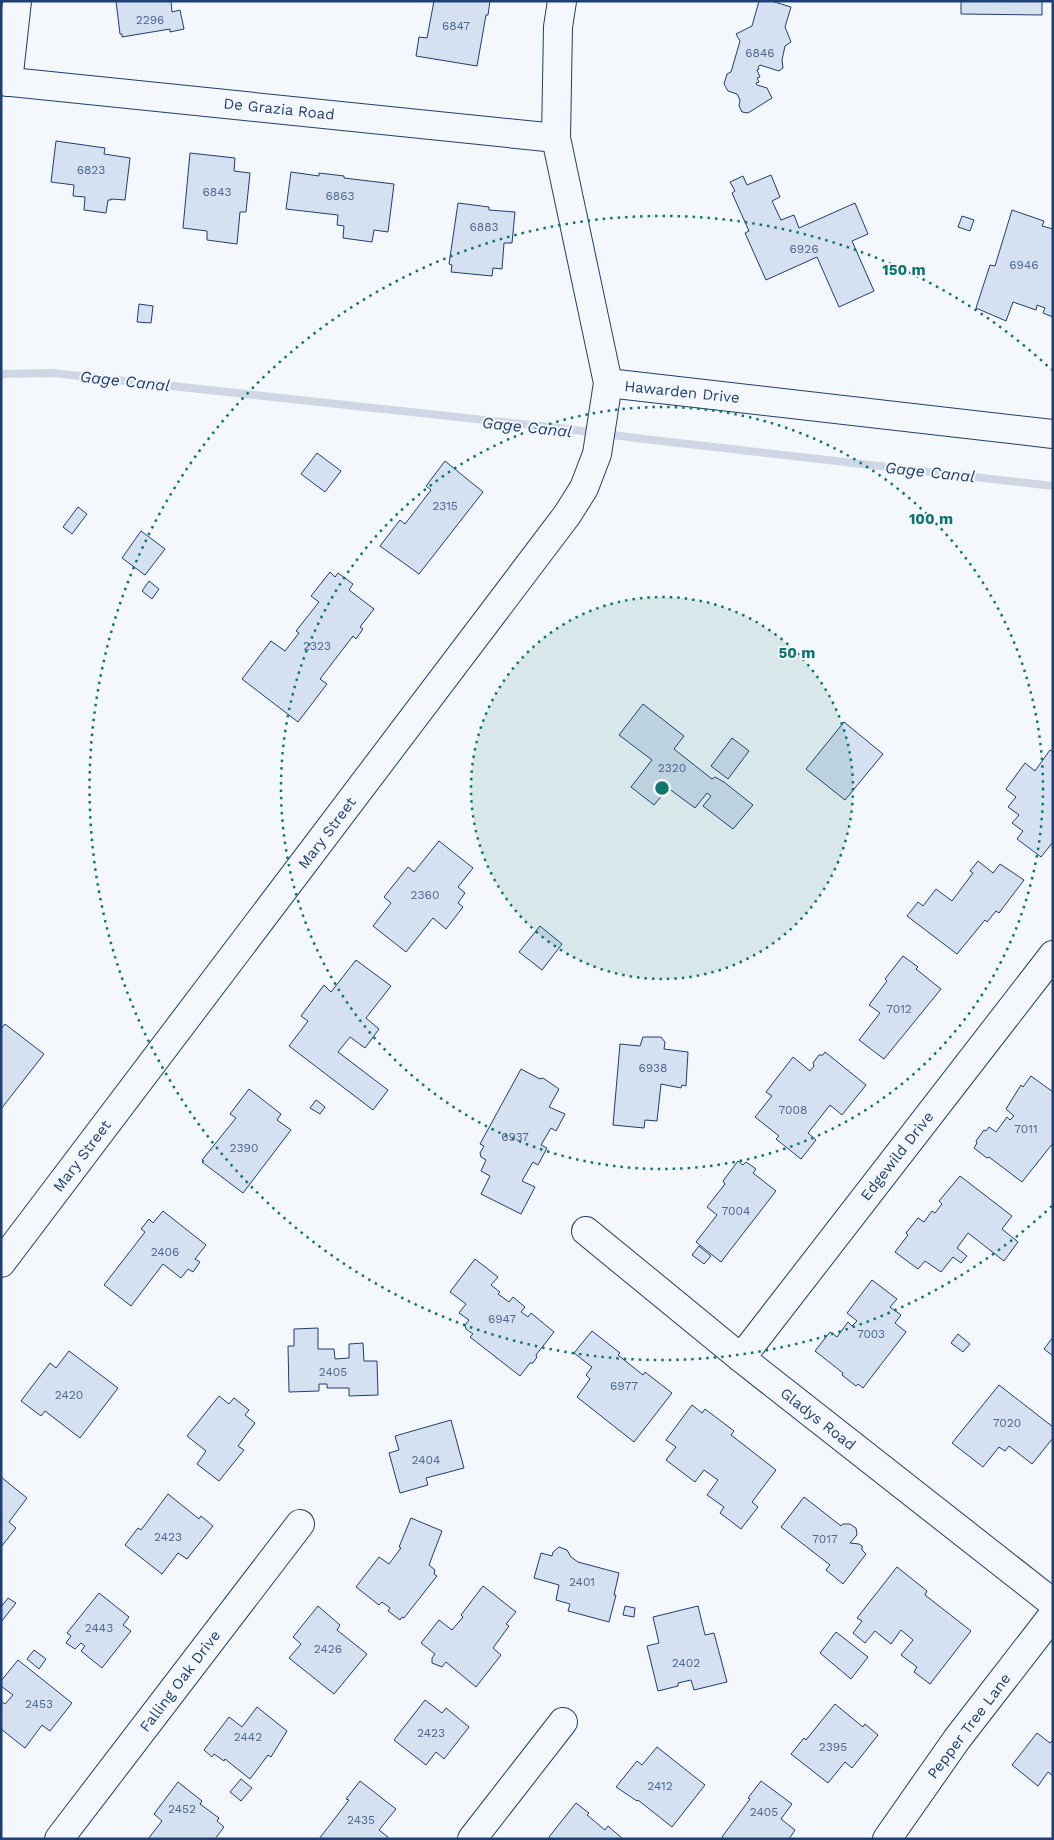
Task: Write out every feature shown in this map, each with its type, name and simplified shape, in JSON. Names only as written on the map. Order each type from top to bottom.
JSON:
[{"type":"street","points":[[5,81],[17,1]]},
{"type":"street","name":"Hawarden Drive","points":[[562,1],[558,28],[556,138],[608,383],[1053,434]]},
{"type":"street","name":"De Grazia Road","points":[[5,81],[556,138]]},
{"type":"street","name":"Mary Street","points":[[1,1263],[567,515],[584,488],[597,454],[608,383]]},
{"type":"street","name":"Edgewild Drive","points":[[741,1358],[1053,955]]},
{"type":"street","name":"Gladys Road","points":[[586,1231],[741,1358],[1053,1603]]},
{"type":"street","name":"Falling Oak Drive","points":[[59,1839],[300,1524]]},
{"type":"street","name":"Pepper Tree Lane","points":[[887,1839],[957,1739],[1053,1615]]},
{"type":"street","points":[[472,1839],[563,1722]]},
{"type":"building","points":[[116,1],[171,1],[172,12],[180,10],[184,29],[170,32],[170,29],[122,37]]},
{"type":"building","points":[[434,1],[490,1],[477,66],[416,56],[419,37],[427,38]]},
{"type":"building","points":[[759,1],[771,1],[791,7],[785,27],[791,42],[785,46],[782,60],[783,68],[779,71],[760,65],[758,67],[759,69],[757,70],[760,77],[757,78],[759,82],[756,83],[767,88],[772,98],[748,113],[742,112],[737,94],[728,91],[724,84],[727,74],[731,72],[740,41],[736,34],[752,26]]},
{"type":"building","points":[[961,1],[1042,1],[1042,15],[961,14]]},
{"type":"building","points":[[56,141],[105,148],[104,154],[130,158],[125,200],[108,200],[106,213],[84,210],[85,197],[73,196],[74,185],[51,182]]},
{"type":"building","points":[[190,153],[235,158],[234,171],[250,173],[246,212],[240,212],[237,244],[207,240],[207,231],[183,228]]},
{"type":"building","points":[[291,172],[319,176],[319,173],[394,184],[388,232],[374,230],[372,242],[343,238],[344,226],[337,225],[338,215],[286,209]]},
{"type":"building","points":[[771,175],[780,197],[772,201],[781,220],[794,215],[799,228],[855,203],[868,234],[852,241],[874,291],[839,307],[817,257],[766,280],[745,233],[749,231],[732,193],[735,191],[730,182],[743,176],[747,185]]},
{"type":"building","points":[[458,203],[489,207],[489,210],[515,212],[512,243],[504,243],[502,269],[493,268],[492,276],[451,272],[452,265],[449,264]]},
{"type":"building","points":[[1012,210],[1044,221],[1042,226],[1053,229],[1053,317],[1043,313],[1045,308],[1037,305],[1036,310],[1013,302],[1006,321],[976,308],[990,265],[995,266]]},
{"type":"building","points":[[962,216],[974,220],[970,231],[958,227]]},
{"type":"building","points":[[139,304],[153,306],[151,323],[137,322]]},
{"type":"building","points":[[317,453],[341,471],[325,492],[301,474]]},
{"type":"building","points":[[445,461],[483,492],[419,574],[380,546],[400,520],[405,524],[431,490],[426,486]]},
{"type":"building","points":[[78,507],[87,514],[72,534],[63,527]]},
{"type":"building","points":[[141,531],[165,549],[145,575],[122,558]]},
{"type":"building","points":[[330,572],[335,577],[338,573],[353,584],[349,590],[374,609],[360,627],[363,629],[356,639],[353,636],[320,679],[327,684],[298,722],[242,679],[271,641],[285,651],[299,633],[296,631],[319,602],[311,596]]},
{"type":"building","points":[[149,581],[159,589],[152,599],[142,591]]},
{"type":"building","points":[[643,704],[684,736],[674,749],[712,779],[715,777],[724,782],[753,805],[733,829],[703,806],[711,796],[707,793],[695,808],[668,788],[654,805],[631,787],[652,760],[619,735]]},
{"type":"building","points":[[844,722],[883,754],[845,800],[806,769]]},
{"type":"building","points":[[732,738],[749,751],[728,779],[711,766]]},
{"type":"building","points":[[1050,750],[1053,752],[1053,842],[1041,857],[1017,839],[1023,831],[1012,823],[1019,815],[1008,807],[1016,797],[1006,789],[1025,763],[1035,771]]},
{"type":"building","points":[[439,841],[473,868],[458,887],[465,893],[458,903],[463,907],[446,929],[433,918],[406,952],[373,926],[391,903],[384,897],[408,867],[414,872]]},
{"type":"building","points":[[978,861],[993,873],[1000,864],[1024,880],[999,913],[996,911],[987,922],[985,920],[957,954],[907,916],[918,902],[923,906],[936,889],[952,901],[973,873],[970,871]]},
{"type":"building","points":[[540,926],[562,944],[542,970],[519,952]]},
{"type":"building","points":[[903,956],[918,967],[916,969],[941,989],[884,1059],[859,1040],[880,1013],[869,1005],[887,981],[885,979]]},
{"type":"building","points":[[356,960],[391,986],[366,1018],[379,1029],[365,1048],[350,1037],[338,1052],[388,1090],[373,1110],[289,1046],[308,1021],[301,1016],[324,985],[331,992]]},
{"type":"building","points":[[5,1024],[44,1054],[1,1109],[1,1029]]},
{"type":"building","points":[[643,1037],[661,1037],[665,1042],[664,1049],[688,1052],[686,1086],[682,1085],[681,1088],[661,1084],[657,1121],[645,1120],[644,1128],[613,1125],[620,1044],[640,1046]]},
{"type":"building","points":[[825,1052],[866,1085],[842,1115],[830,1105],[808,1133],[816,1140],[801,1159],[776,1139],[779,1136],[755,1117],[772,1096],[766,1092],[793,1057],[810,1071],[819,1055],[823,1055]]},
{"type":"building","points":[[521,1069],[540,1079],[543,1078],[559,1089],[549,1107],[565,1114],[556,1131],[551,1128],[541,1145],[547,1148],[538,1165],[533,1162],[522,1181],[535,1187],[521,1214],[481,1194],[490,1176],[481,1171],[486,1160],[481,1157],[480,1153],[484,1146],[480,1144]]},
{"type":"building","points":[[1031,1076],[1053,1092],[1053,1143],[1022,1182],[974,1148],[977,1143],[976,1141],[984,1130],[986,1131],[989,1127],[996,1132],[1007,1117],[1010,1120],[1014,1116],[1006,1109],[1021,1085],[1023,1087]]},
{"type":"building","points":[[249,1089],[281,1114],[277,1120],[291,1130],[243,1193],[202,1162],[204,1161],[202,1160],[236,1118],[230,1114]]},
{"type":"building","points":[[316,1100],[325,1107],[320,1114],[310,1108]]},
{"type":"building","points":[[738,1161],[743,1165],[746,1162],[756,1169],[753,1173],[776,1191],[721,1262],[696,1242],[717,1215],[707,1207],[725,1184],[723,1181]]},
{"type":"building","points":[[960,1176],[1012,1216],[1002,1229],[1018,1242],[1004,1261],[968,1233],[957,1248],[967,1256],[961,1263],[953,1257],[941,1272],[925,1261],[918,1269],[895,1252],[908,1235],[906,1233],[918,1218],[924,1222],[932,1211],[935,1213],[942,1204],[939,1201]]},
{"type":"building","points":[[163,1211],[206,1245],[195,1259],[200,1262],[193,1272],[188,1269],[181,1278],[163,1264],[131,1306],[104,1285],[145,1232],[141,1229],[149,1219],[153,1223]]},
{"type":"building","points":[[699,1246],[711,1256],[704,1264],[692,1255]]},
{"type":"building","points":[[475,1259],[498,1277],[491,1285],[500,1292],[498,1294],[509,1302],[513,1297],[525,1307],[521,1312],[528,1317],[531,1313],[554,1332],[536,1355],[537,1357],[533,1363],[530,1363],[520,1376],[470,1337],[473,1334],[466,1329],[465,1325],[469,1320],[459,1313],[466,1304],[450,1292]]},
{"type":"building","points":[[872,1280],[897,1299],[890,1307],[901,1315],[895,1323],[906,1332],[863,1388],[858,1384],[856,1386],[815,1351],[830,1332],[837,1337],[848,1322],[852,1326],[857,1321],[847,1313]]},
{"type":"building","points":[[318,1328],[318,1349],[334,1349],[335,1359],[349,1358],[349,1344],[363,1343],[364,1361],[377,1361],[378,1395],[349,1396],[349,1388],[327,1388],[327,1384],[319,1384],[319,1391],[289,1392],[288,1346],[294,1346],[294,1329]]},
{"type":"building","points":[[592,1331],[620,1353],[618,1355],[643,1375],[645,1372],[672,1393],[634,1442],[577,1397],[590,1379],[586,1375],[592,1367],[574,1353]]},
{"type":"building","points":[[958,1334],[970,1344],[963,1352],[951,1343]]},
{"type":"building","points":[[1053,1337],[1053,1356],[1044,1349]]},
{"type":"building","points":[[69,1351],[118,1388],[80,1438],[45,1411],[41,1416],[21,1401],[50,1363],[56,1368]]},
{"type":"building","points":[[999,1385],[1053,1427],[1053,1438],[1032,1464],[1009,1446],[1005,1451],[999,1447],[983,1467],[952,1443]]},
{"type":"building","points":[[219,1396],[229,1404],[234,1398],[249,1410],[245,1415],[255,1423],[238,1446],[244,1450],[219,1481],[197,1464],[206,1451],[187,1436]]},
{"type":"building","points":[[692,1405],[702,1413],[705,1409],[734,1431],[731,1435],[776,1470],[752,1502],[758,1507],[741,1529],[720,1513],[724,1507],[707,1495],[718,1480],[704,1470],[695,1482],[666,1460],[676,1447],[666,1440]]},
{"type":"building","points":[[451,1420],[464,1468],[426,1478],[428,1485],[400,1493],[389,1453],[399,1450],[395,1436]]},
{"type":"building","points":[[1,1477],[27,1498],[9,1522],[16,1528],[1,1547]]},
{"type":"building","points":[[168,1494],[199,1519],[201,1516],[213,1526],[187,1559],[178,1553],[162,1574],[125,1545],[138,1528],[141,1530]]},
{"type":"building","points":[[804,1497],[841,1526],[843,1524],[850,1524],[856,1528],[857,1535],[850,1543],[862,1546],[862,1550],[866,1554],[843,1584],[826,1570],[830,1565],[781,1527]]},
{"type":"building","points":[[411,1518],[442,1531],[429,1565],[435,1570],[434,1574],[437,1576],[404,1618],[402,1617],[400,1620],[388,1611],[390,1608],[382,1602],[379,1605],[356,1587],[379,1557],[389,1564],[401,1548],[399,1547]]},
{"type":"building","points":[[559,1547],[567,1550],[571,1557],[578,1562],[619,1573],[609,1622],[568,1611],[570,1604],[556,1600],[559,1585],[534,1578],[541,1553],[552,1556],[553,1552]]},
{"type":"building","points":[[897,1567],[927,1591],[925,1595],[971,1631],[930,1684],[914,1672],[917,1667],[901,1655],[913,1640],[901,1630],[891,1644],[875,1631],[865,1643],[853,1633],[862,1621],[857,1618]]},
{"type":"building","points":[[483,1586],[516,1612],[506,1624],[509,1626],[493,1648],[501,1655],[476,1687],[446,1662],[442,1667],[432,1663],[432,1658],[435,1654],[421,1643],[439,1620],[452,1630],[463,1617],[461,1615]]},
{"type":"building","points":[[99,1593],[129,1617],[123,1625],[131,1631],[102,1668],[81,1651],[85,1646],[81,1643],[75,1649],[66,1643],[71,1636],[67,1633]]},
{"type":"building","points":[[8,1598],[16,1603],[1,1622],[1,1607]]},
{"type":"building","points":[[318,1606],[340,1625],[337,1630],[367,1654],[334,1694],[289,1658],[301,1644],[293,1637]]},
{"type":"building","points":[[625,1606],[635,1608],[634,1617],[623,1615]]},
{"type":"building","points":[[698,1606],[705,1635],[714,1633],[727,1682],[694,1690],[691,1680],[678,1683],[678,1686],[658,1691],[647,1646],[659,1643],[653,1617]]},
{"type":"building","points":[[836,1632],[868,1657],[851,1679],[820,1653]]},
{"type":"building","points":[[34,1650],[46,1659],[39,1669],[27,1659]]},
{"type":"building","points":[[18,1660],[72,1703],[50,1731],[42,1725],[25,1748],[1,1729],[1,1701],[5,1704],[13,1695],[1,1686],[1,1681]]},
{"type":"building","points":[[425,1700],[442,1713],[446,1708],[469,1727],[444,1759],[436,1752],[426,1765],[394,1740]]},
{"type":"building","points":[[835,1704],[863,1727],[865,1724],[878,1735],[852,1768],[845,1762],[828,1783],[791,1754],[804,1738],[806,1740]]},
{"type":"building","points":[[257,1707],[287,1731],[271,1757],[268,1755],[250,1779],[225,1759],[224,1761],[214,1754],[212,1757],[204,1750],[229,1717],[242,1727]]},
{"type":"building","points":[[1037,1733],[1050,1743],[1053,1740],[1053,1776],[1048,1772],[1038,1786],[1012,1765]]},
{"type":"building","points":[[657,1747],[705,1785],[672,1827],[638,1800],[616,1787],[637,1761],[642,1765]]},
{"type":"building","points":[[241,1779],[252,1788],[241,1801],[230,1792]]},
{"type":"building","points":[[360,1781],[396,1809],[379,1830],[388,1837],[387,1839],[319,1839],[349,1800],[346,1799]]},
{"type":"building","points":[[761,1781],[792,1804],[781,1819],[795,1830],[789,1839],[724,1839],[722,1837]]},
{"type":"building","points":[[178,1782],[202,1801],[200,1804],[219,1818],[217,1821],[224,1827],[215,1839],[148,1839],[162,1821],[154,1814]]},
{"type":"building","points":[[576,1803],[589,1813],[587,1815],[605,1830],[608,1826],[623,1839],[551,1839],[549,1837]]},
{"type":"waterway","name":"Gage Canal","points":[[1,374],[52,373],[559,428],[1053,486]]}]
